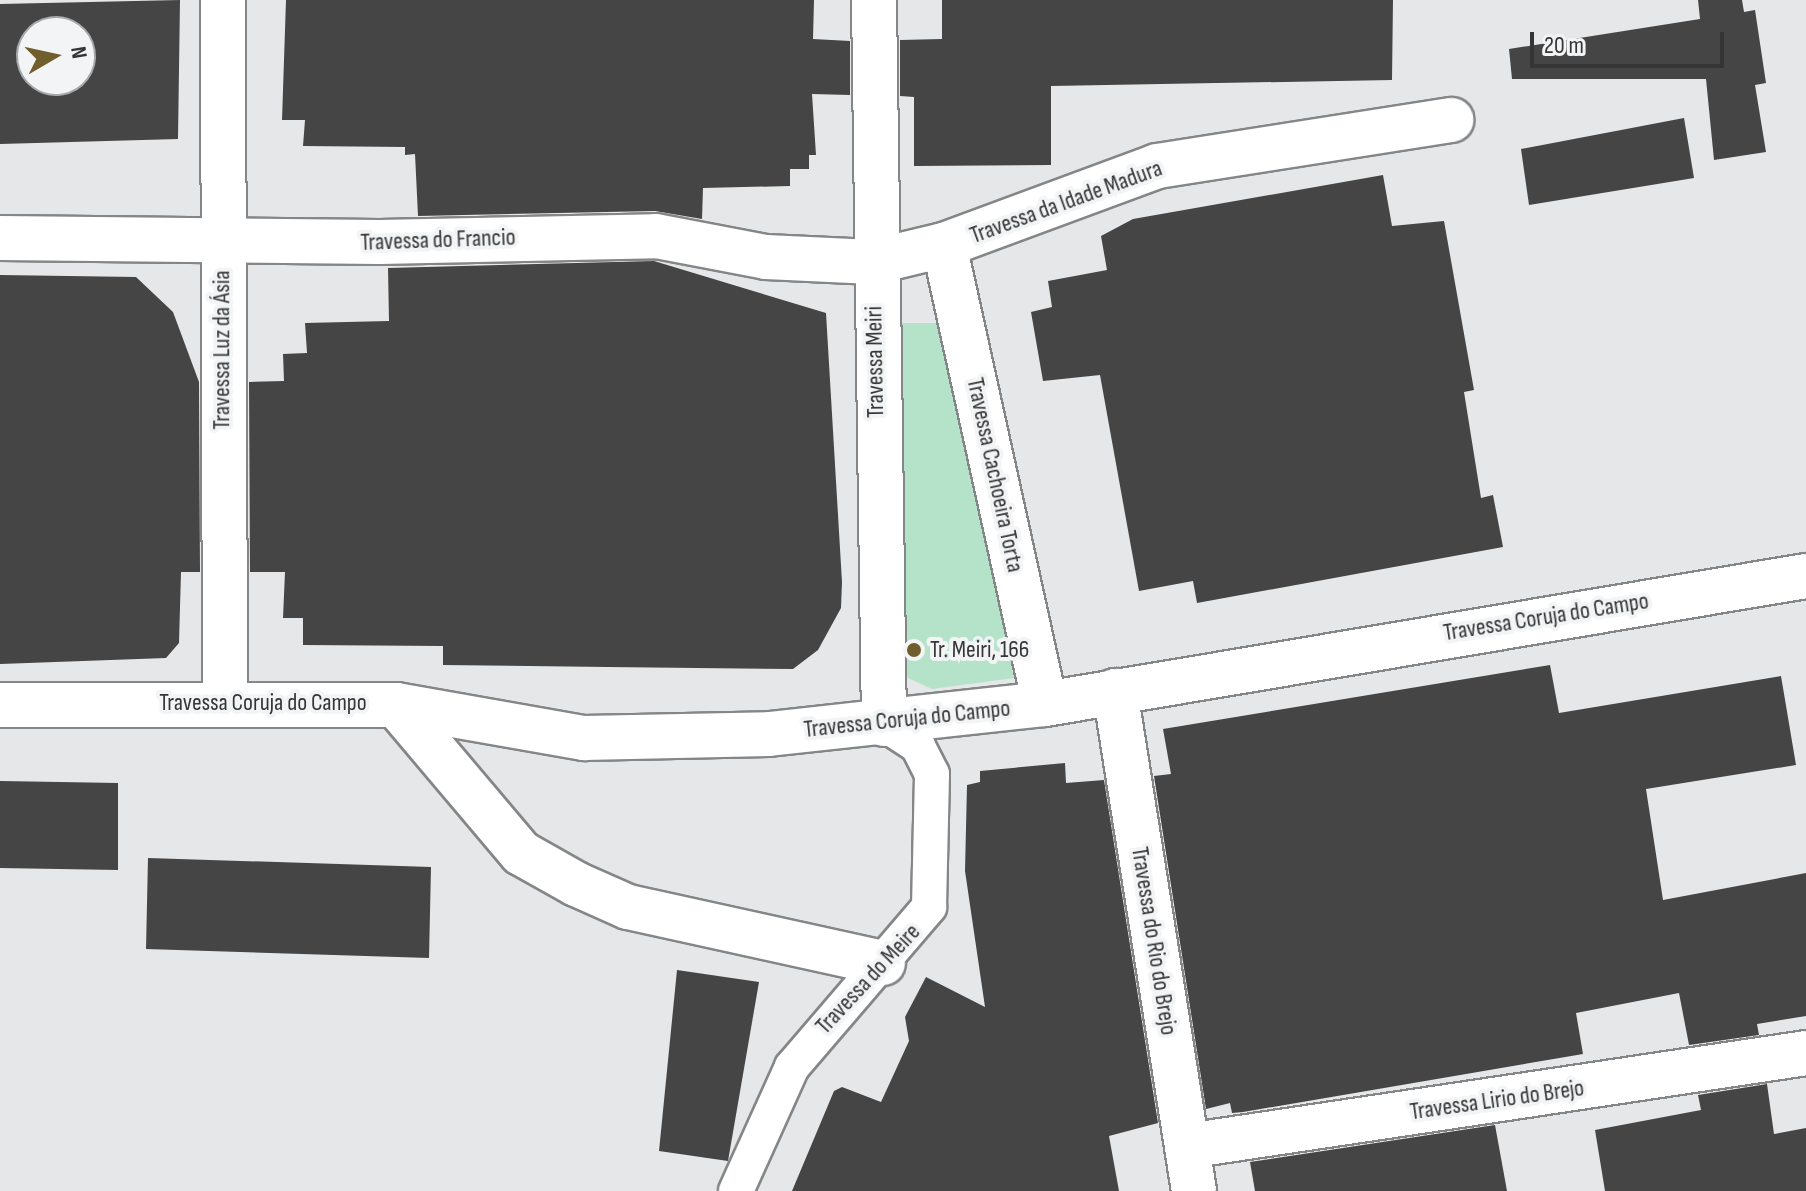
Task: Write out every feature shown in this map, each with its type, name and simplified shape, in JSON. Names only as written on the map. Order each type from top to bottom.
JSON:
[{"type":"street","name":"Travessa Luz da Ásia","points":[[223,0],[225,701]]},
{"type":"street","name":"Travessa Meiri","points":[[874,0],[873,262],[884,724]]},
{"type":"street","name":"Travessa da Idade Madura","points":[[873,262],[944,245],[1157,166],[1451,120]]},
{"type":"street","name":"Travessa do Francio","points":[[0,238],[223,240],[656,236],[766,257],[873,262]]},
{"type":"street","name":"Travessa Cachoeira Torta","points":[[944,245],[1045,704]]},
{"type":"street","name":"Travessa Coruja do Campo","points":[[0,705],[225,701],[396,705],[584,738],[884,724],[1045,704],[1806,576]]},
{"type":"street","name":"Travessa do Rio do Brejo","points":[[1115,691],[1194,1191]]},
{"type":"street","points":[[396,705],[521,853],[576,884],[628,907],[883,963]]},
{"type":"street","name":"Travessa Lirio do Brejo","points":[[1187,1146],[1806,1053]]},
{"type":"lane","name":"Travessa do Meire","points":[[736,1191],[792,1067],[925,916],[935,845],[928,760],[884,724]]},
{"type":"green space","points":[[883,323],[945,323],[1014,678],[932,689],[908,678],[894,653]]},
{"type":"building","points":[[180,0],[178,139],[0,144],[0,4]]},
{"type":"building","points":[[286,0],[814,0],[813,39],[850,41],[850,95],[812,94],[816,155],[809,155],[809,169],[790,169],[790,186],[703,188],[702,219],[655,211],[418,216],[415,154],[405,155],[405,147],[303,146],[305,120],[282,120]]},
{"type":"building","points":[[942,0],[1393,0],[1392,80],[1051,86],[1051,165],[914,166],[914,97],[900,96],[900,40],[942,39]]},
{"type":"building","points":[[1698,0],[1742,0],[1744,12],[1755,10],[1766,83],[1755,85],[1766,152],[1714,160],[1706,79],[1512,79],[1509,49],[1700,19]]},
{"type":"building","points":[[1684,118],[1694,178],[1529,205],[1521,149]]},
{"type":"building","points":[[1383,175],[1392,226],[1444,221],[1474,390],[1464,392],[1481,498],[1493,495],[1503,547],[1197,603],[1193,581],[1139,591],[1100,375],[1043,381],[1031,312],[1052,307],[1048,281],[1107,270],[1101,236],[1133,219]]},
{"type":"building","points":[[654,261],[826,313],[842,582],[841,608],[818,650],[793,669],[443,665],[443,646],[303,645],[303,618],[283,618],[285,572],[250,572],[249,382],[284,381],[283,354],[307,353],[305,323],[389,321],[388,268]]},
{"type":"building","points":[[0,275],[136,277],[173,312],[199,382],[200,572],[181,572],[179,643],[166,658],[0,664]]},
{"type":"building","points":[[1550,665],[1559,713],[1781,676],[1796,765],[1646,789],[1663,900],[1806,873],[1806,1016],[1757,1024],[1759,1035],[1689,1045],[1679,993],[1576,1013],[1583,1054],[1243,1112],[1232,1113],[1230,1103],[1206,1109],[1154,776],[1171,774],[1163,729]]},
{"type":"building","points":[[1065,763],[1066,783],[1104,780],[1158,1123],[1109,1136],[1119,1191],[792,1191],[834,1091],[842,1087],[881,1102],[909,1041],[905,1017],[926,977],[985,1007],[965,871],[967,785],[980,782],[980,771]]},
{"type":"building","points":[[0,781],[118,783],[118,870],[0,868]]},
{"type":"building","points":[[148,858],[431,867],[429,958],[146,949]]},
{"type":"building","points":[[677,970],[759,982],[728,1161],[659,1151]]},
{"type":"building","points":[[1767,1084],[1774,1134],[1806,1128],[1806,1191],[1605,1191],[1595,1130],[1701,1110],[1698,1095]]},
{"type":"building","points":[[1495,1125],[1507,1191],[1255,1191],[1250,1162]]},
{"type":"place","name":"Tr. Meiri, 166","points":[[914,650]]}]
